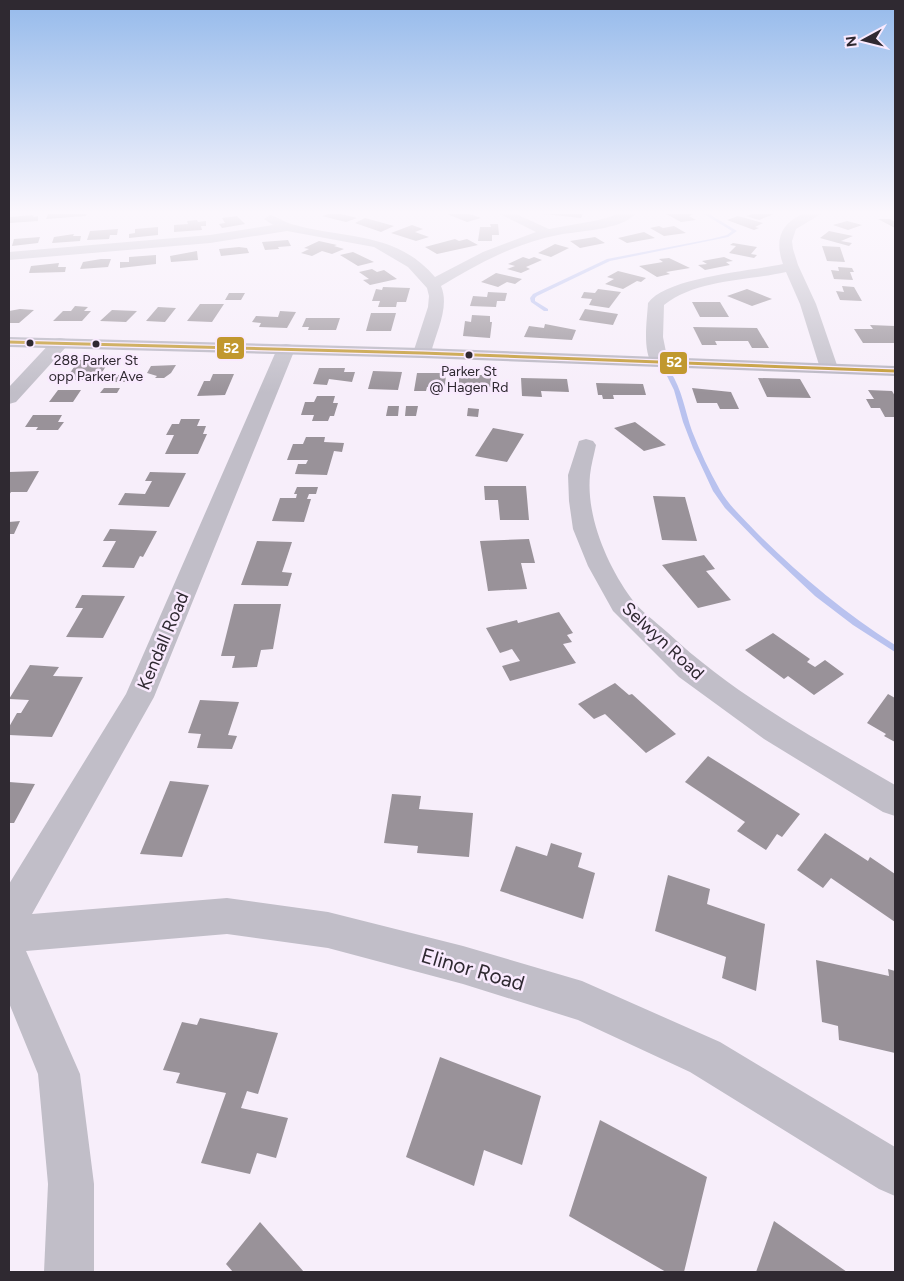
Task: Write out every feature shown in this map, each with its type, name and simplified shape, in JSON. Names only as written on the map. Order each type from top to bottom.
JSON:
[{"type":"main road","points":[[9,342],[422,353],[895,372]]},
{"type":"street","points":[[422,274],[432,285],[437,296],[422,353]]},
{"type":"street","points":[[432,285],[451,274]]},
{"type":"street","points":[[659,362],[655,337],[656,303],[663,296],[702,284],[759,274]]},
{"type":"street","points":[[794,274],[805,295],[829,368]]},
{"type":"street","points":[[9,398],[60,343]]},
{"type":"street","name":"Kendall Road","points":[[9,918],[139,697],[286,349]]},
{"type":"street","name":"Selwyn Road","points":[[586,445],[579,475],[580,501],[585,529],[600,566],[622,604],[689,670],[775,730],[895,802]]},
{"type":"street","name":"Elinor Road","points":[[9,934],[227,916],[328,930],[463,965],[582,1001],[705,1057],[895,1174]]},
{"type":"street","points":[[9,957],[59,1074],[71,1184],[69,1272]]},
{"type":"building","points":[[362,274],[389,274],[397,279],[370,285],[363,280],[369,279]]},
{"type":"building","points":[[495,274],[522,279],[515,284],[507,282],[498,287],[481,282]]},
{"type":"building","points":[[613,274],[629,274],[646,278],[623,289],[605,284],[614,279],[607,277]]},
{"type":"building","points":[[652,274],[670,274],[657,277]]},
{"type":"building","points":[[832,274],[851,274],[853,280],[834,279]]},
{"type":"building","points":[[842,286],[854,287],[862,301],[840,300],[836,291],[844,292]]},
{"type":"building","points":[[383,287],[410,288],[406,302],[397,302],[396,307],[378,307],[380,301],[372,301],[376,289],[382,290]]},
{"type":"building","points":[[598,289],[621,292],[609,308],[589,305],[592,299],[581,298],[584,292],[595,293]]},
{"type":"building","points":[[747,289],[772,299],[752,306],[727,296]]},
{"type":"building","points":[[488,292],[507,293],[505,301],[497,301],[496,307],[470,306],[473,296],[487,297]]},
{"type":"building","points":[[229,293],[245,293],[241,300],[225,300]]},
{"type":"building","points":[[692,302],[720,302],[729,317],[700,317]]},
{"type":"building","points":[[200,304],[224,304],[212,322],[187,321]]},
{"type":"building","points":[[75,306],[88,307],[84,311],[91,311],[82,321],[53,321],[63,311],[71,311]]},
{"type":"building","points":[[158,307],[176,308],[165,322],[146,321]]},
{"type":"building","points":[[20,309],[34,310],[19,323],[9,323],[9,311]]},
{"type":"building","points":[[585,309],[618,314],[613,325],[579,320]]},
{"type":"building","points":[[112,310],[137,311],[126,322],[100,321]]},
{"type":"building","points":[[280,311],[296,312],[287,328],[259,327],[261,323],[252,322],[256,316],[278,317]]},
{"type":"building","points":[[371,313],[396,313],[391,331],[366,331]]},
{"type":"building","points":[[472,315],[490,316],[490,322],[492,322],[490,338],[463,336],[465,321],[471,322]]},
{"type":"building","points":[[306,318],[340,318],[336,330],[308,330],[309,327],[302,327]]},
{"type":"building","points":[[545,324],[576,330],[572,340],[524,337],[529,326],[544,328]]},
{"type":"building","points":[[870,325],[895,326],[895,343],[863,343],[854,329],[873,329]]},
{"type":"building","points":[[693,327],[757,328],[769,348],[752,348],[748,341],[715,341],[717,345],[702,345]]},
{"type":"building","points":[[79,360],[110,360],[97,380],[65,380]]},
{"type":"building","points":[[176,365],[171,373],[164,378],[155,378],[157,376],[147,373],[151,366]]},
{"type":"building","points":[[319,368],[345,368],[344,372],[355,372],[352,382],[329,379],[327,385],[313,384]]},
{"type":"building","points":[[373,371],[402,372],[398,390],[368,389]]},
{"type":"building","points":[[417,373],[446,373],[445,387],[427,387],[426,391],[414,391]]},
{"type":"building","points":[[213,374],[234,374],[225,395],[197,396],[204,381],[210,381]]},
{"type":"building","points":[[112,375],[132,375],[128,382],[107,382]]},
{"type":"building","points":[[459,375],[491,375],[491,387],[459,385]]},
{"type":"building","points":[[521,378],[567,379],[569,392],[541,391],[542,397],[522,396]]},
{"type":"building","points":[[758,378],[800,379],[811,398],[767,397]]},
{"type":"building","points":[[596,383],[643,384],[646,395],[613,395],[614,399],[603,399],[602,395],[598,395]]},
{"type":"building","points":[[104,388],[120,388],[117,393],[100,393]]},
{"type":"building","points":[[692,388],[731,392],[739,409],[720,409],[717,403],[697,403]]},
{"type":"building","points":[[58,390],[81,390],[73,402],[49,402]]},
{"type":"building","points":[[868,390],[892,391],[895,396],[895,417],[885,417],[880,408],[871,408],[866,399],[874,399]]},
{"type":"building","points":[[317,396],[335,396],[333,403],[338,403],[334,416],[330,416],[328,421],[312,421],[314,415],[301,415],[305,402],[314,402]]},
{"type":"building","points":[[388,406],[399,406],[398,416],[386,416]]},
{"type":"building","points":[[406,406],[418,406],[416,416],[405,416]]},
{"type":"building","points":[[468,408],[479,409],[478,417],[467,416]]},
{"type":"building","points":[[33,415],[62,415],[58,422],[64,422],[58,430],[36,430],[38,427],[25,427]]},
{"type":"building","points":[[181,419],[200,419],[197,426],[206,426],[203,434],[207,434],[198,454],[165,454],[174,435],[166,435],[172,424],[179,424]]},
{"type":"building","points":[[635,422],[666,445],[644,451],[614,428]]},
{"type":"building","points":[[493,428],[524,434],[507,462],[475,456]]},
{"type":"building","points":[[306,437],[325,437],[324,442],[344,443],[342,452],[334,451],[327,475],[295,474],[298,464],[306,464],[308,460],[287,460],[293,444],[303,444]]},
{"type":"building","points":[[39,471],[27,492],[11,492],[9,495],[9,472]]},
{"type":"building","points":[[150,472],[186,473],[169,507],[118,505],[125,493],[145,494],[152,481],[145,481]]},
{"type":"building","points":[[484,486],[526,486],[529,520],[500,520],[498,500],[485,500]]},
{"type":"building","points":[[297,487],[318,487],[316,494],[309,494],[307,499],[311,499],[304,522],[272,521],[280,498],[296,498],[297,494],[294,494]]},
{"type":"building","points":[[653,496],[685,497],[697,541],[662,540]]},
{"type":"building","points":[[20,521],[14,534],[9,534],[9,522]]},
{"type":"building","points":[[110,529],[157,531],[143,557],[140,556],[134,568],[102,567],[116,541],[103,541]]},
{"type":"building","points":[[529,539],[535,563],[521,563],[527,589],[488,591],[480,541]]},
{"type":"building","points":[[257,541],[292,542],[282,572],[292,573],[288,586],[241,585]]},
{"type":"building","points":[[704,555],[715,569],[706,571],[731,600],[698,608],[662,565]]},
{"type":"building","points":[[82,595],[125,596],[103,638],[66,637],[83,608],[75,608]]},
{"type":"building","points":[[234,604],[281,604],[273,649],[261,650],[257,667],[232,668],[235,656],[221,656]]},
{"type":"building","points":[[559,612],[573,633],[567,635],[572,642],[563,644],[576,663],[510,681],[502,666],[520,661],[512,649],[500,653],[486,628],[517,620],[518,623]]},
{"type":"building","points":[[773,633],[810,659],[807,662],[815,667],[825,660],[844,674],[814,695],[788,676],[784,679],[745,650]]},
{"type":"building","points":[[30,665],[59,667],[53,676],[83,677],[52,737],[9,735],[9,727],[17,713],[21,713],[29,700],[9,699]]},
{"type":"building","points":[[615,683],[629,695],[632,694],[676,734],[646,753],[605,714],[594,719],[578,704]]},
{"type":"building","points":[[888,694],[895,698],[895,742],[884,736],[886,734],[867,723]]},
{"type":"building","points":[[200,700],[239,702],[228,735],[237,736],[232,749],[197,748],[201,734],[188,733]]},
{"type":"building","points":[[708,756],[800,814],[782,837],[777,834],[766,850],[737,831],[745,822],[685,782]]},
{"type":"building","points":[[170,781],[209,785],[182,857],[140,854]]},
{"type":"building","points":[[9,782],[35,784],[14,823],[9,823]]},
{"type":"building","points":[[392,794],[421,796],[419,809],[473,813],[469,857],[417,853],[418,846],[384,843]]},
{"type":"building","points":[[825,833],[868,861],[870,857],[895,874],[895,922],[831,878],[823,888],[797,870]]},
{"type":"building","points":[[551,843],[582,853],[578,867],[595,873],[583,919],[500,891],[516,846],[547,856]]},
{"type":"building","points":[[668,875],[710,889],[707,904],[765,924],[756,991],[722,978],[726,957],[655,931]]},
{"type":"building","points":[[816,960],[889,976],[888,969],[895,971],[895,1053],[839,1040],[838,1026],[822,1022]]},
{"type":"building","points":[[200,1018],[278,1033],[258,1094],[247,1091],[241,1108],[288,1118],[276,1158],[257,1153],[250,1174],[201,1163],[226,1093],[176,1083],[180,1073],[163,1070],[182,1022],[197,1025]]},
{"type":"building","points":[[440,1057],[541,1096],[522,1165],[484,1150],[474,1186],[406,1157]]},
{"type":"building","points":[[600,1120],[707,1177],[684,1272],[666,1272],[569,1216]]},
{"type":"building","points":[[774,1221],[847,1272],[756,1272]]},
{"type":"building","points":[[260,1222],[304,1272],[233,1272],[226,1264]]},
{"type":"waterway","points":[[546,310],[533,302],[532,298],[580,274]]},
{"type":"waterway","points":[[668,372],[677,390],[689,431],[704,466],[717,491],[728,506],[765,546],[818,594],[875,637],[895,649]]},
{"type":"transit line","name":"52","points":[[9,342],[422,353],[895,371]]},
{"type":"place","name":"288 Parker St opp Parker Ave","points":[[96,344]]},
{"type":"place","name":"Parker St @ Hagen Rd","points":[[469,355]]}]
